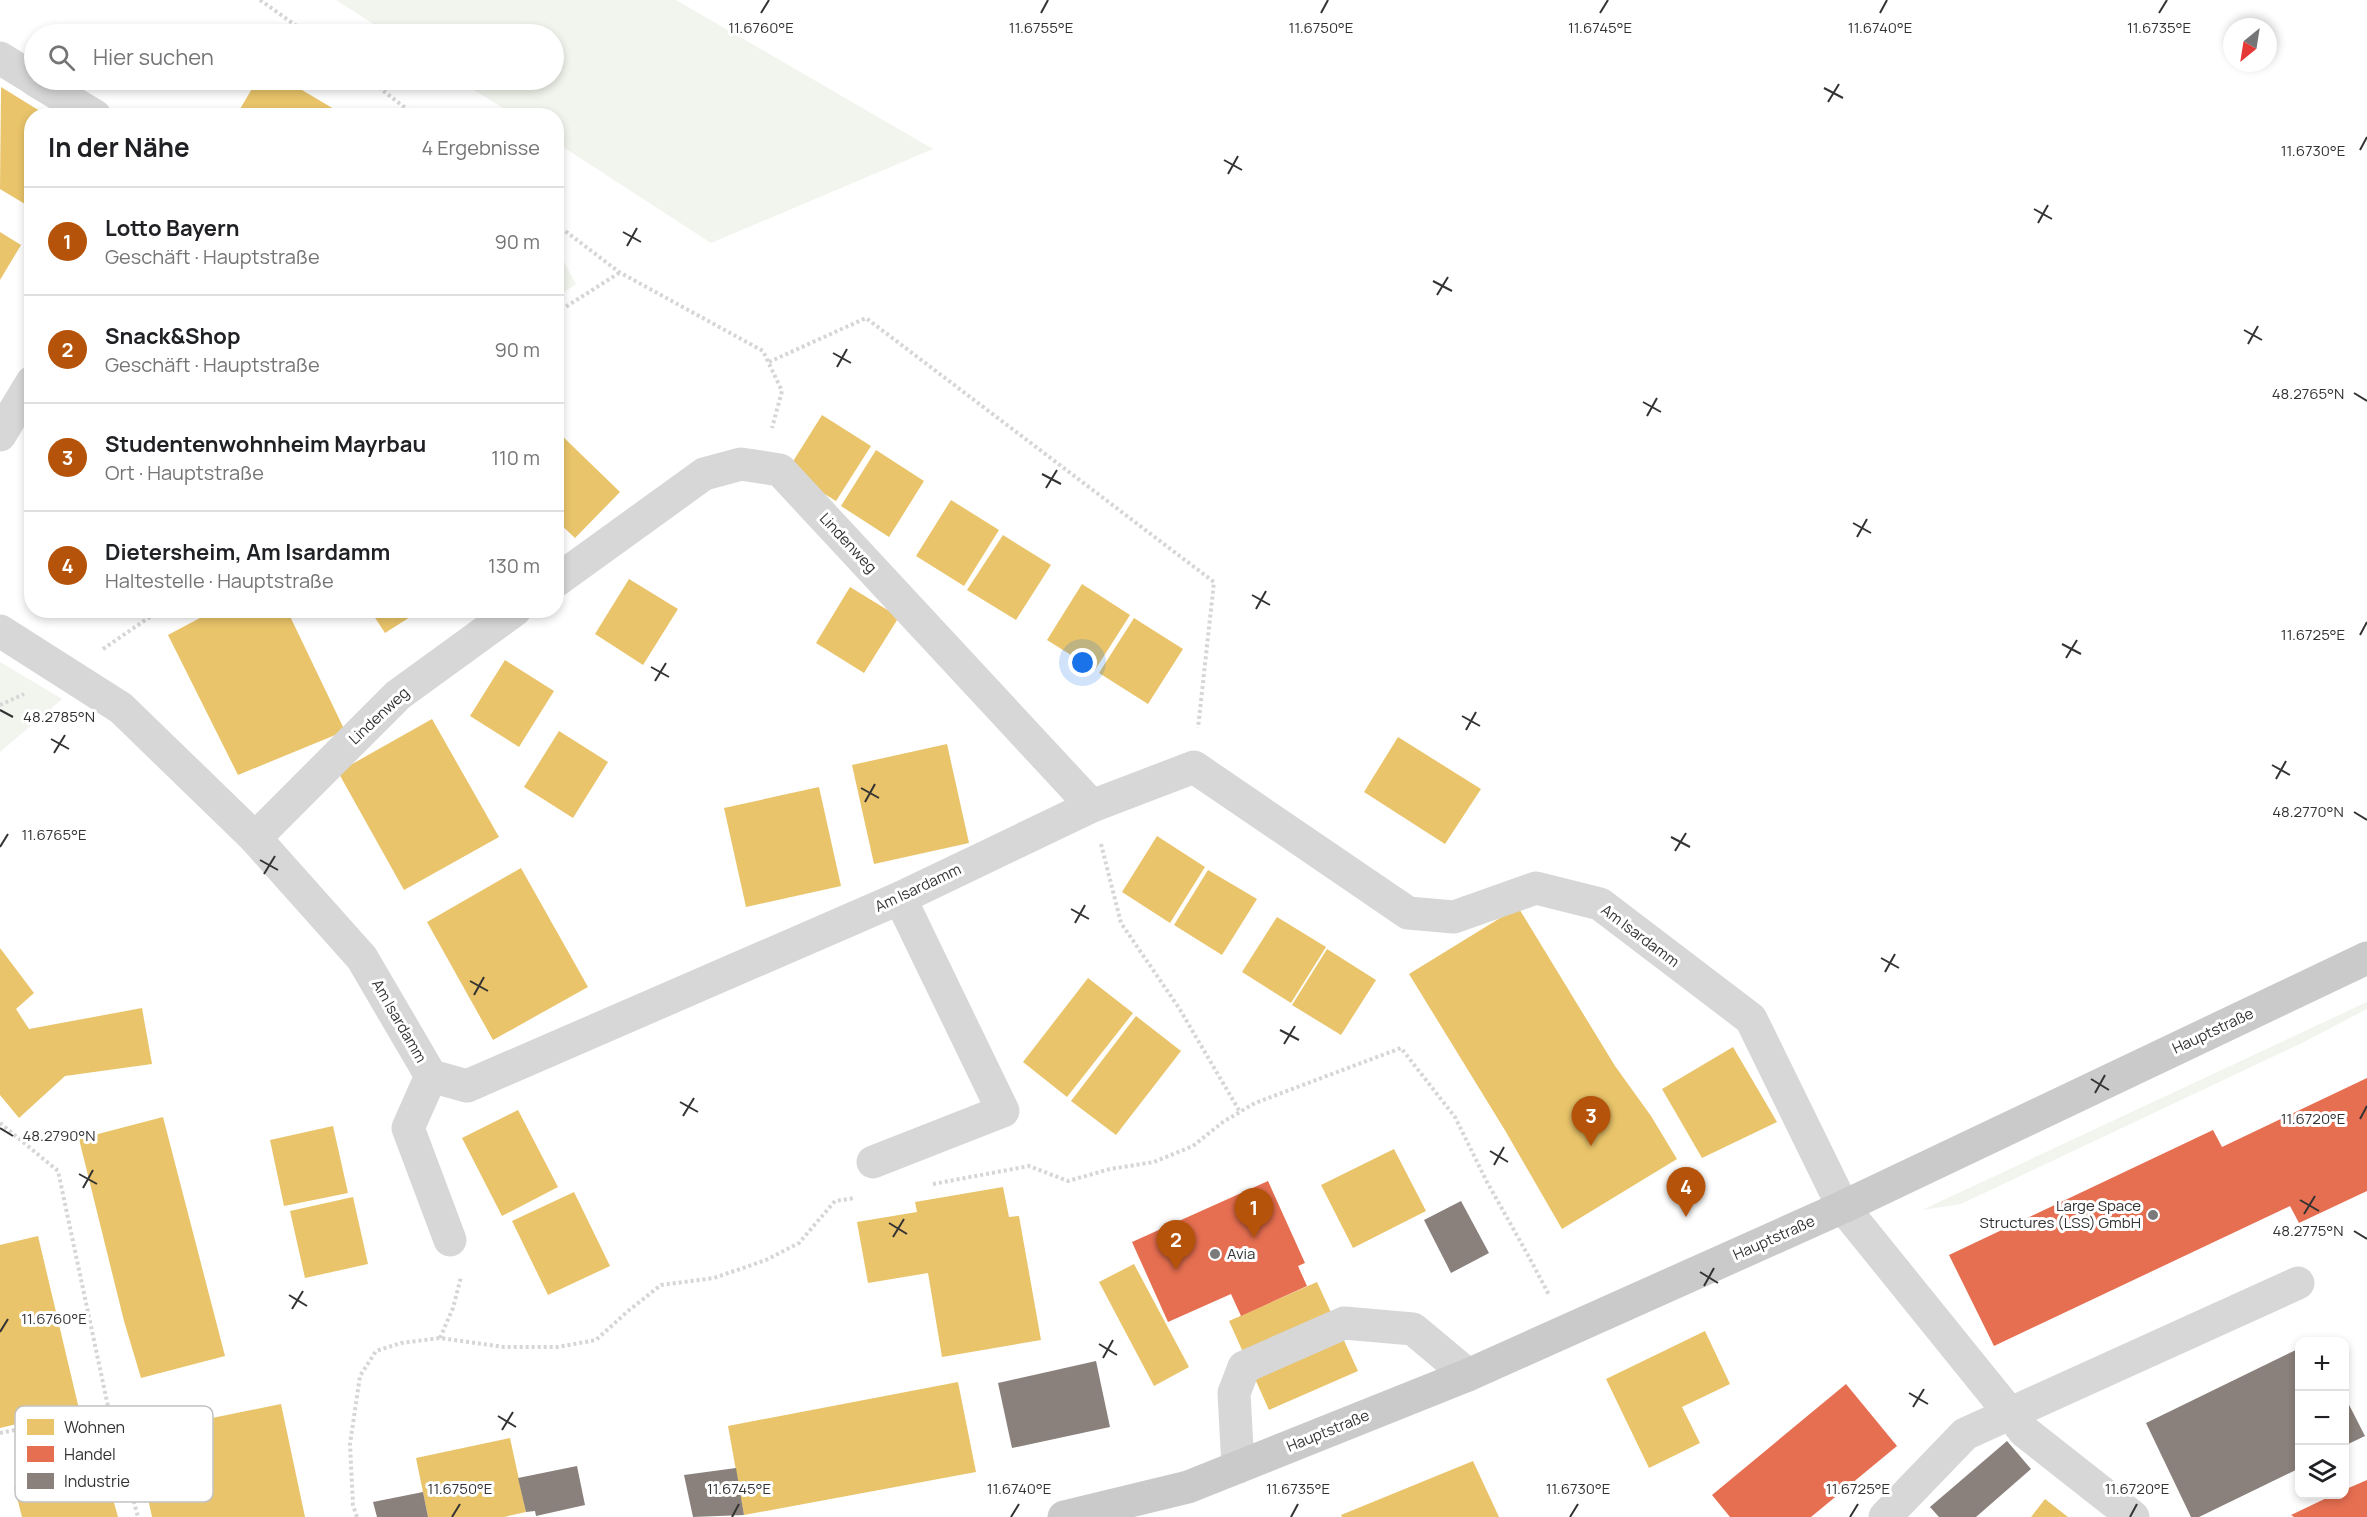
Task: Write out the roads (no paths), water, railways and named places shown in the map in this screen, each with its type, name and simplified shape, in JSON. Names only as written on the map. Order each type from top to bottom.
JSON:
[{"type":"main road","name":"Hauptstraße","points":[[1064,1517],[1188,1487],[1468,1375],[1843,1207],[2367,958]]},
{"type":"street","points":[[0,58],[24,72]]},
{"type":"street","points":[[53,90],[82,108]]},
{"type":"street","points":[[0,435],[24,395]]},
{"type":"street","name":"Lindenweg","points":[[564,575],[704,474],[741,464],[780,470],[1092,806]]},
{"type":"street","name":"Lindenweg","points":[[255,838],[398,695],[504,618]]},
{"type":"street","name":"Am Isardamm","points":[[0,631],[121,708],[255,838],[362,958],[431,1076],[467,1086],[900,898],[1092,806],[1194,767],[1408,913],[1454,917],[1536,888],[1600,904],[1750,1019],[1843,1207],[2025,1431],[2133,1517]]},
{"type":"street","points":[[873,1161],[1003,1111],[900,898]]},
{"type":"street","points":[[431,1076],[408,1128],[450,1240]]},
{"type":"street","points":[[1885,1517],[1965,1434],[2298,1283]]},
{"type":"street","points":[[1238,1467],[1234,1393],[1244,1367],[1344,1323],[1413,1329],[1468,1375]]},
{"type":"place","name":"Studentenwohnheim Mayrbau","points":[[1591,1146]]},
{"type":"place","name":"Large Space Structures (LSS) GmbH","points":[[2153,1215]]},
{"type":"place","name":"Dietersheim, Am Isardamm","points":[[1686,1217]]},
{"type":"place","name":"Lotto Bayern","points":[[1254,1238]]},
{"type":"place","name":"Avia","points":[[1215,1254]]},
{"type":"place","name":"Snack&Shop","points":[[1176,1270]]}]
